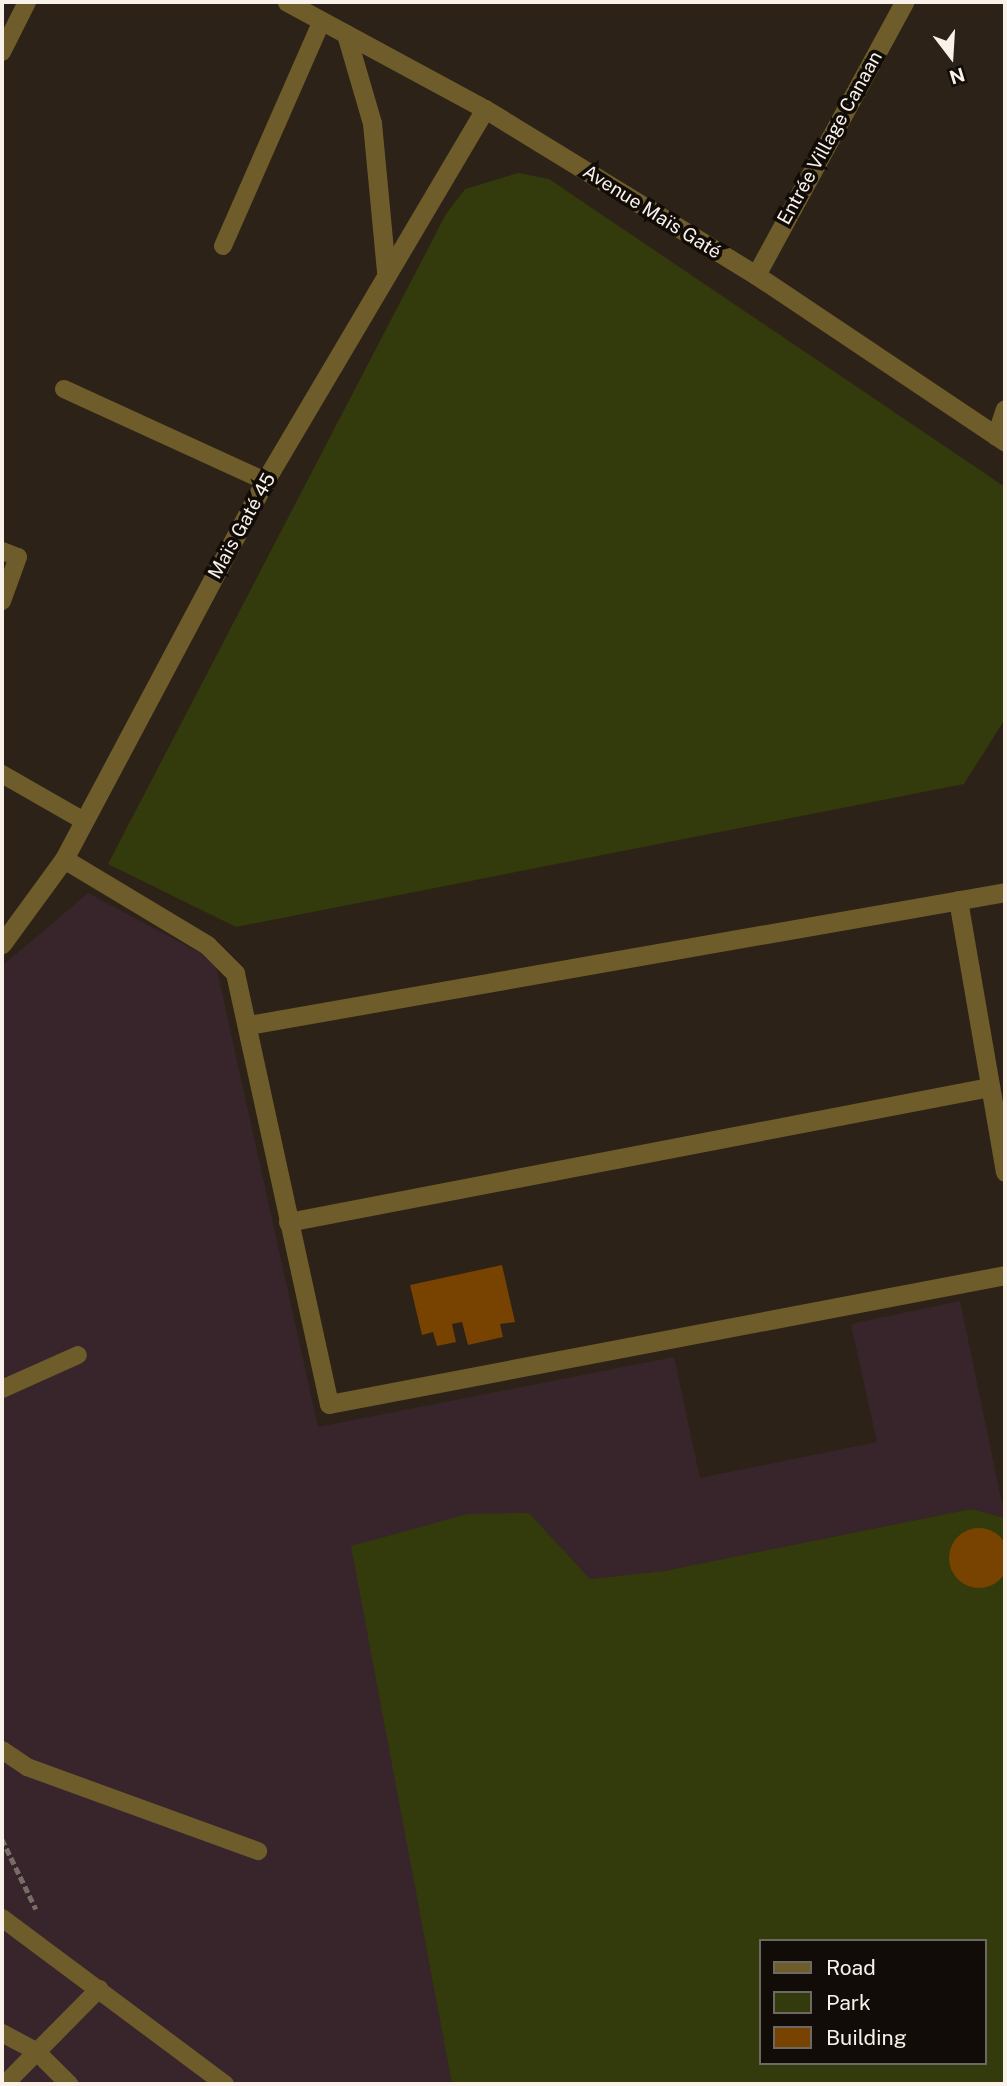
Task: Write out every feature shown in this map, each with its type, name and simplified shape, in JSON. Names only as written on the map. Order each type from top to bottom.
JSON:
[{"type":"street","name":"Avenue Maïs Gaté","points":[[287,2],[485,109],[755,275],[1001,439]]},
{"type":"street","name":"Entrée Village Canaan","points":[[755,275],[904,2]]},
{"type":"street","points":[[346,34],[372,122],[386,272]]},
{"type":"street","name":"Maïs Gaté 45","points":[[2,944],[64,859],[265,481],[386,272],[485,109]]},
{"type":"street","points":[[1001,439],[1005,409]]},
{"type":"street","points":[[64,859],[207,945],[235,973],[329,1404],[1005,1275]]},
{"type":"street","points":[[248,1025],[1005,892]]},
{"type":"street","points":[[958,901],[1005,1172]]},
{"type":"street","points":[[288,1222],[990,1087]]},
{"type":"lane","points":[[2,52],[27,2]]},
{"type":"lane","points":[[223,246],[321,20]]},
{"type":"lane","points":[[64,389],[265,481]]},
{"type":"lane","points":[[2,551],[18,557],[2,601]]},
{"type":"lane","points":[[2,774],[84,821]]},
{"type":"lane","points":[[2,1389],[78,1355]]},
{"type":"lane","points":[[2,1750],[27,1767],[258,1851]]},
{"type":"lane","points":[[2,1918],[225,2084]]},
{"type":"lane","points":[[5,2084],[99,1989]]},
{"type":"lane","points":[[2,2033],[36,2051],[69,2084]]},
{"type":"path","points":[[2,1839],[61,1961]]},
{"type":"shaded area","points":[[88,893],[215,961],[318,1427],[674,1357],[700,1478],[877,1442],[851,1324],[960,1301],[1005,1518],[971,1509],[664,1571],[590,1579],[529,1513],[352,1547],[452,2084],[2,2084],[2,966]]},
{"type":"green space","points":[[518,173],[549,179],[1005,487],[1005,719],[964,784],[236,927],[108,864],[446,214],[465,189]]},
{"type":"green space","points":[[971,1509],[1005,1518],[1005,2084],[452,2084],[351,1546],[468,1514],[529,1513],[590,1579],[664,1571]]},
{"type":"building","points":[[502,1265],[515,1322],[500,1324],[503,1337],[468,1345],[462,1322],[452,1324],[456,1342],[437,1346],[433,1332],[422,1335],[410,1285]]},
{"type":"building","points":[[973,1529],[985,1529],[1000,1537],[1006,1547],[1008,1564],[1004,1574],[995,1583],[985,1587],[973,1587],[963,1583],[954,1574],[950,1564],[950,1552],[954,1542],[963,1533]]}]
